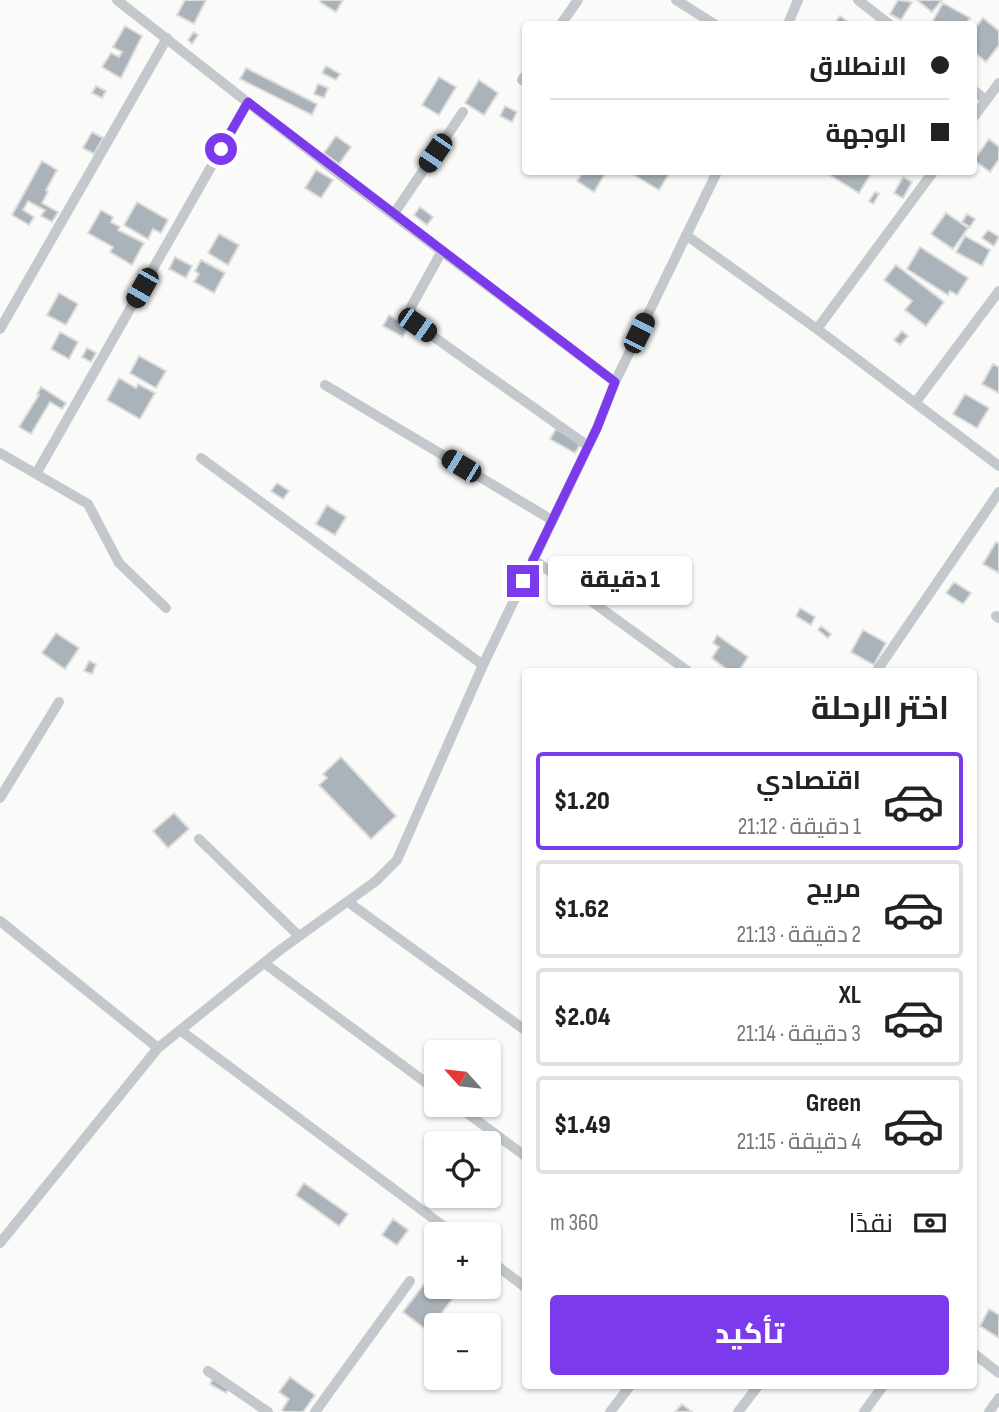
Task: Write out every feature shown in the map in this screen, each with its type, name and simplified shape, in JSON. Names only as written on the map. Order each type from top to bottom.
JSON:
[{"type":"street","points":[[117,0],[393,215],[615,382]]},
{"type":"street","points":[[563,21],[578,0]]},
{"type":"street","points":[[676,0],[709,21]]},
{"type":"street","points":[[789,21],[799,0]]},
{"type":"street","points":[[858,0],[885,21]]},
{"type":"street","points":[[0,329],[167,38]]},
{"type":"street","points":[[977,112],[999,83]]},
{"type":"street","points":[[977,93],[986,100]]},
{"type":"street","points":[[36,474],[248,102]]},
{"type":"street","points":[[393,215],[463,112]]},
{"type":"street","points":[[0,1243],[158,1048],[299,936],[382,876],[397,860],[483,666],[588,446],[615,382],[716,175]]},
{"type":"street","points":[[817,329],[931,175]]},
{"type":"street","points":[[686,235],[817,329],[999,466]]},
{"type":"street","points":[[442,251],[411,307],[411,316],[417,325],[588,446]]},
{"type":"street","points":[[915,403],[999,290]]},
{"type":"street","points":[[325,385],[552,520]]},
{"type":"street","points":[[0,453],[88,504],[119,563],[166,608]]},
{"type":"street","points":[[201,458],[483,666]]},
{"type":"street","points":[[879,668],[999,492]]},
{"type":"street","points":[[533,559],[683,668]]},
{"type":"street","points":[[0,798],[59,702]]},
{"type":"street","points":[[198,839],[299,936]]},
{"type":"street","points":[[348,902],[522,1028]]},
{"type":"street","points":[[0,921],[158,1048]]},
{"type":"street","points":[[264,963],[424,1081]]},
{"type":"street","points":[[180,1030],[438,1222]]},
{"type":"street","points":[[473,1117],[522,1154]]},
{"type":"street","points":[[501,1269],[522,1285]]},
{"type":"street","points":[[315,1412],[410,1281]]},
{"type":"street","points":[[977,1356],[999,1373]]},
{"type":"street","points":[[208,1371],[268,1412]]},
{"type":"street","points":[[610,1412],[628,1389]]},
{"type":"street","points":[[738,1412],[756,1389]]},
{"type":"street","points":[[864,1412],[882,1389]]},
{"type":"street","points":[[989,1412],[999,1398]]},
{"type":"building","points":[[185,0],[206,0],[194,24],[177,15]]},
{"type":"building","points":[[343,0],[336,12],[320,2]]},
{"type":"building","points":[[898,0],[912,2],[901,20],[890,14]]},
{"type":"building","points":[[917,0],[942,0],[932,12]]},
{"type":"building","points":[[943,3],[970,18],[968,21],[933,21]]},
{"type":"building","points":[[983,18],[999,31],[999,45],[986,62],[977,54],[977,26]]},
{"type":"building","points":[[125,26],[142,36],[121,78],[102,67],[111,53],[119,57],[122,52],[113,47]]},
{"type":"building","points":[[194,32],[198,35],[192,44],[188,40]]},
{"type":"building","points":[[326,66],[340,74],[336,80],[322,73]]},
{"type":"building","points":[[246,68],[317,104],[312,115],[240,79]]},
{"type":"building","points":[[439,77],[456,87],[439,115],[422,105]]},
{"type":"building","points":[[479,80],[498,93],[484,115],[465,103]]},
{"type":"building","points":[[318,84],[328,88],[324,98],[314,94]]},
{"type":"building","points":[[96,86],[106,91],[102,98],[92,93]]},
{"type":"building","points":[[505,106],[517,112],[512,122],[500,116]]},
{"type":"building","points":[[92,132],[103,138],[94,154],[83,148]]},
{"type":"building","points":[[336,136],[351,147],[339,164],[324,153]]},
{"type":"building","points":[[989,139],[999,147],[999,159],[990,172],[977,162],[977,156]]},
{"type":"building","points":[[42,161],[57,170],[42,203],[58,212],[52,222],[41,216],[45,210],[28,201],[23,210],[34,217],[29,225],[12,215]]},
{"type":"building","points":[[316,170],[333,180],[321,198],[305,188]]},
{"type":"building","points":[[581,175],[604,175],[594,192],[577,181]]},
{"type":"building","points":[[634,175],[668,175],[659,190]]},
{"type":"building","points":[[830,175],[870,175],[859,193]]},
{"type":"building","points":[[903,177],[912,182],[903,198],[894,193]]},
{"type":"building","points":[[875,192],[879,194],[873,204],[869,201]]},
{"type":"building","points":[[137,202],[168,220],[161,233],[153,229],[148,239],[124,225]]},
{"type":"building","points":[[420,207],[433,217],[427,225],[414,215]]},
{"type":"building","points":[[101,210],[113,217],[111,222],[120,227],[118,230],[144,243],[132,265],[110,252],[113,247],[88,233]]},
{"type":"building","points":[[946,213],[968,228],[953,249],[931,234]]},
{"type":"building","points":[[967,214],[975,219],[970,227],[962,222]]},
{"type":"building","points":[[988,230],[999,237],[994,246],[982,238]]},
{"type":"building","points":[[219,234],[239,245],[228,265],[208,253]]},
{"type":"building","points":[[965,236],[990,250],[982,266],[956,252]]},
{"type":"building","points":[[920,247],[968,278],[957,295],[950,291],[948,295],[907,269]]},
{"type":"building","points":[[175,257],[192,266],[186,278],[169,269]]},
{"type":"building","points":[[201,260],[225,273],[214,293],[194,282],[199,274],[195,271]]},
{"type":"building","points":[[896,265],[944,302],[926,326],[905,310],[912,301],[884,280]]},
{"type":"building","points":[[59,293],[78,304],[66,325],[47,315]]},
{"type":"building","points":[[389,315],[409,326],[403,337],[383,326]]},
{"type":"building","points":[[902,331],[908,336],[900,345],[894,340]]},
{"type":"building","points":[[60,332],[78,342],[69,359],[51,349]]},
{"type":"building","points":[[87,348],[96,353],[91,362],[82,357]]},
{"type":"building","points":[[139,356],[166,371],[156,388],[130,373]]},
{"type":"building","points":[[993,364],[999,367],[999,393],[982,384]]},
{"type":"building","points":[[119,378],[136,388],[138,384],[155,393],[140,419],[107,400]]},
{"type":"building","points":[[41,387],[66,403],[62,409],[50,402],[31,434],[19,427],[39,395],[37,394]]},
{"type":"building","points":[[965,394],[989,408],[977,428],[953,414]]},
{"type":"building","points":[[556,429],[581,443],[575,453],[550,439]]},
{"type":"building","points":[[277,483],[289,491],[283,499],[271,491]]},
{"type":"building","points":[[327,505],[346,517],[335,535],[316,524]]},
{"type":"building","points":[[996,542],[999,544],[999,573],[983,564]]},
{"type":"building","points":[[954,582],[971,593],[963,604],[946,593]]},
{"type":"building","points":[[800,608],[815,617],[811,625],[796,616]]},
{"type":"building","points":[[821,626],[831,634],[828,638],[818,630]]},
{"type":"building","points":[[863,630],[886,643],[874,665],[851,652]]},
{"type":"building","points":[[56,633],[79,648],[65,669],[42,653]]},
{"type":"building","points":[[717,635],[748,657],[741,668],[725,668],[712,658],[719,647],[713,643]]},
{"type":"building","points":[[89,661],[96,664],[92,674],[84,671]]},
{"type":"building","points":[[341,757],[396,816],[371,839],[319,785],[327,778],[323,774]]},
{"type":"building","points":[[174,813],[189,829],[168,848],[153,831]]},
{"type":"building","points":[[304,1183],[348,1214],[339,1226],[296,1195]]},
{"type":"building","points":[[393,1219],[408,1230],[397,1245],[382,1235]]},
{"type":"building","points":[[424,1284],[424,1299],[452,1299],[442,1313],[424,1313],[424,1328],[403,1312]]},
{"type":"building","points":[[989,1309],[999,1315],[999,1338],[980,1326]]},
{"type":"building","points":[[215,1375],[231,1384],[226,1393],[210,1384]]},
{"type":"building","points":[[290,1377],[315,1395],[303,1412],[282,1410],[289,1399],[279,1392]]},
{"type":"building","points":[[682,1404],[692,1412],[675,1412]]},
{"type":"route","points":[[221,149],[248,102],[615,382],[597,428],[523,581]]}]
